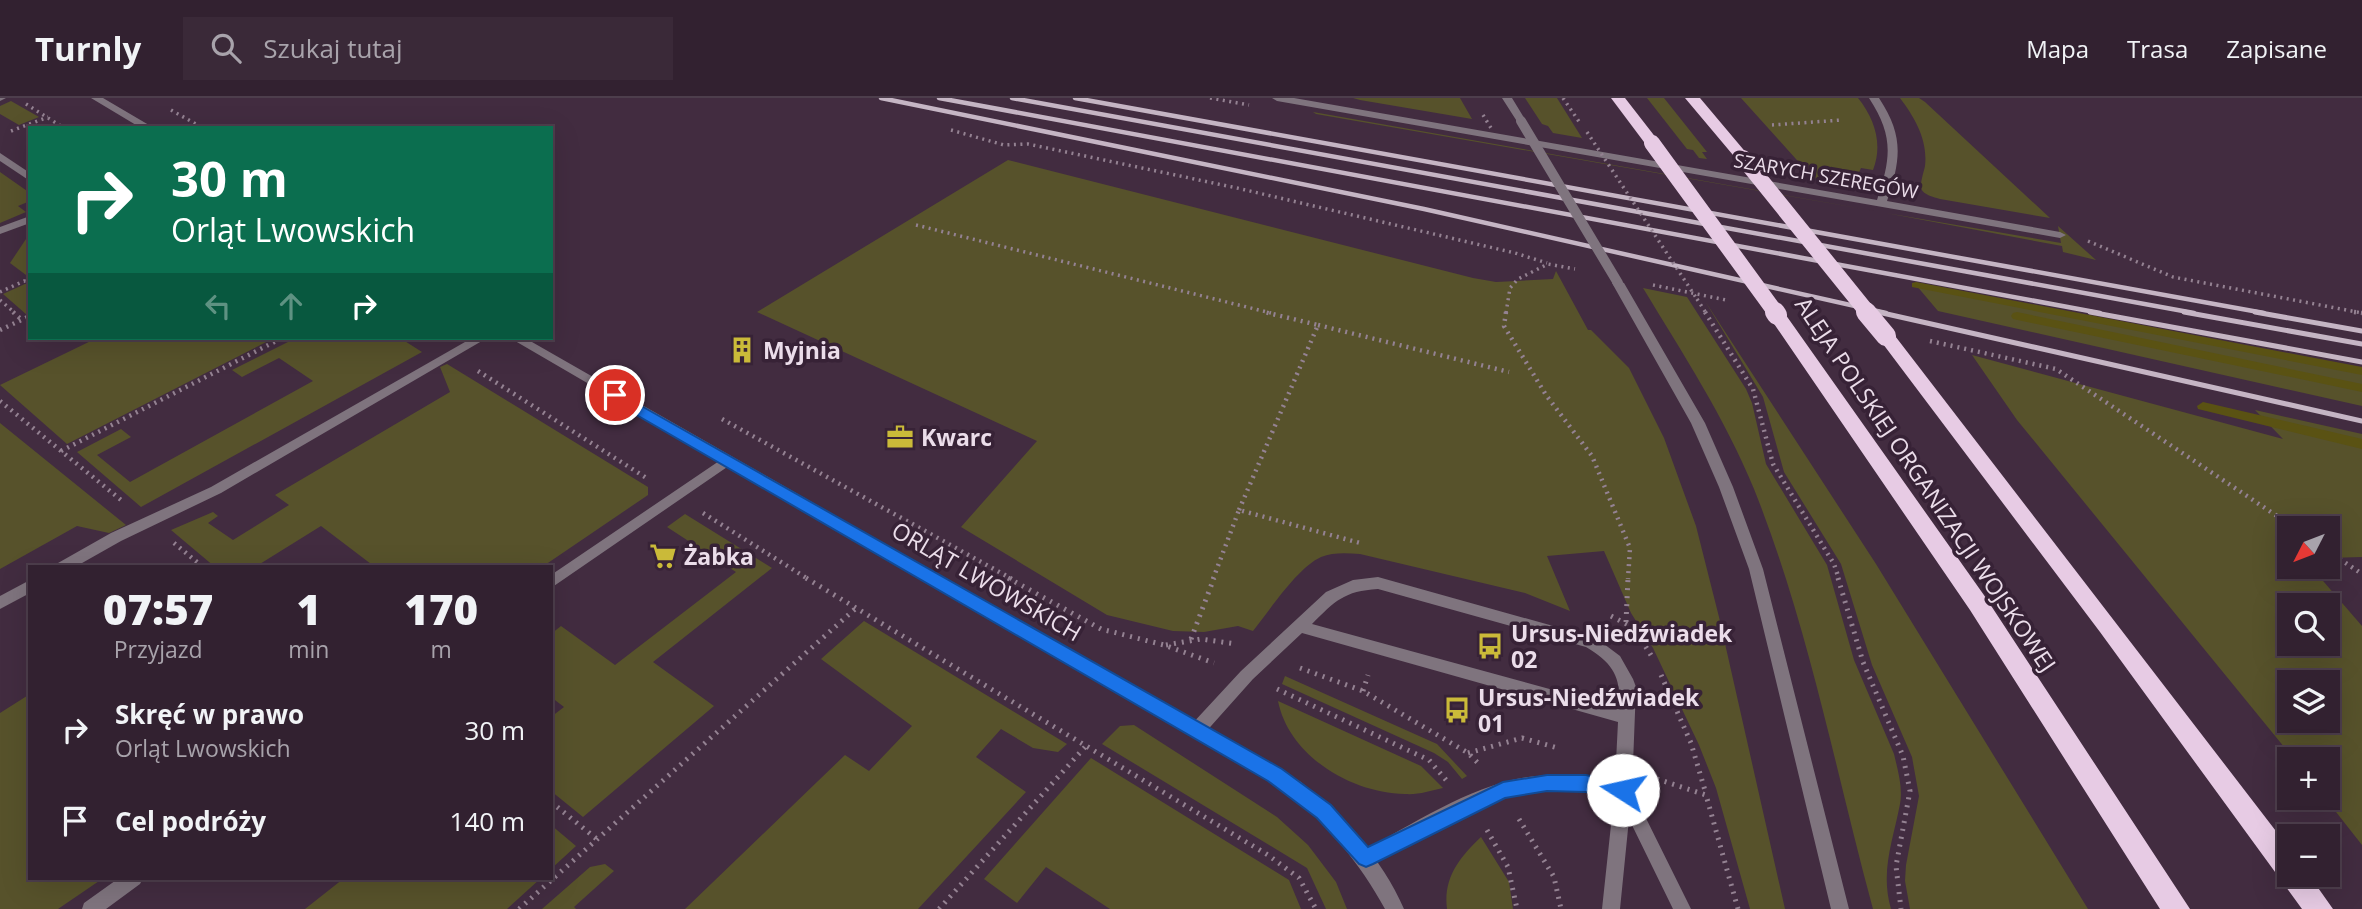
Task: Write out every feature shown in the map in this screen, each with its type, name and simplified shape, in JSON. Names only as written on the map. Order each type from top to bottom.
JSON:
[{"type":"highway","name":"ALEJA POLSKIEJ ORGANIZACJI WOJSKOWEJ","points":[[1618,98],[1777,315],[1978,604],[2176,909]]},
{"type":"highway","name":"ALEJA POLSKIEJ ORGANIZACJI WOJSKOWEJ","points":[[1692,98],[1886,336],[2277,853]]},
{"type":"highway","points":[[2303,887],[2319,909]]},
{"type":"street","points":[[96,98],[145,126]]},
{"type":"street","name":"SZARYCH SZEREGÓW","points":[[1277,98],[1315,101],[2060,234]]},
{"type":"street","points":[[1507,98],[1698,423],[1756,569],[1840,909]]},
{"type":"street","points":[[1874,98],[1886,116],[1895,143],[1894,167],[1881,203]]},
{"type":"street","points":[[0,156],[28,177]]},
{"type":"street","points":[[0,231],[28,220]]},
{"type":"street","points":[[67,565],[216,490],[477,340]]},
{"type":"street","name":"ORLĄT LWOWSKICH","points":[[519,340],[1295,787],[1332,819],[1366,858],[1395,909]]},
{"type":"street","points":[[553,582],[728,460]]},
{"type":"street","points":[[1197,730],[1247,675],[1343,587],[1378,583],[1591,642],[1610,655],[1624,673],[1628,687],[1623,790],[1611,909]]},
{"type":"street","points":[[0,603],[28,587]]},
{"type":"street","points":[[1299,626],[1626,717]]},
{"type":"street","points":[[1366,858],[1503,790],[1547,783],[1586,784],[1623,790]]},
{"type":"street","points":[[1623,790],[1682,909]]},
{"type":"street","points":[[92,909],[131,880]]},
{"type":"path","points":[[17,98],[61,126]]},
{"type":"path","points":[[1563,98],[1697,299],[1753,389],[1773,464],[1834,564],[1863,662],[1903,756],[1910,791],[1909,808],[1896,866],[1901,909]]},
{"type":"path","points":[[170,110],[199,126]]},
{"type":"path","points":[[0,135],[47,117]]},
{"type":"path","points":[[1772,125],[1842,120]]},
{"type":"path","points":[[951,130],[1004,145],[1028,144],[1250,191],[1514,253],[1548,264]]},
{"type":"path","points":[[916,225],[1509,372]]},
{"type":"path","points":[[2060,234],[2103,246],[2145,267],[2173,277],[2362,313]]},
{"type":"path","points":[[0,292],[28,282]]},
{"type":"path","points":[[0,300],[22,320]]},
{"type":"path","points":[[0,330],[28,317]]},
{"type":"path","points":[[1191,639],[1239,510],[1318,325]]},
{"type":"path","points":[[61,451],[278,340]]},
{"type":"path","points":[[452,354],[855,609],[1268,855],[1299,878],[1316,909]]},
{"type":"path","points":[[0,401],[201,565]]},
{"type":"path","points":[[715,414],[1101,629],[1164,645],[1247,675],[1429,760],[1500,846],[1513,873],[1517,909]]},
{"type":"path","points":[[1239,510],[1360,543]]},
{"type":"path","points":[[2340,559],[2362,574]]},
{"type":"path","points":[[553,879],[855,609]]},
{"type":"path","points":[[1164,645],[1191,639],[1219,638],[1363,691],[1468,753],[1503,790],[1554,877],[1561,909]]},
{"type":"path","points":[[939,909],[1085,747]]},
{"type":"path","points":[[553,804],[598,840]]},
{"type":"path","points":[[519,909],[552,880]]},
{"type":"shaded area","points":[[1353,98],[1460,98],[1472,119],[1360,100]]},
{"type":"shaded area","points":[[1525,98],[1557,98],[1582,138],[1553,133],[1548,126],[1542,124]]},
{"type":"shaded area","points":[[1647,98],[1664,98],[1707,152],[1702,152],[1707,159],[1699,158],[1693,150],[1687,149]]},
{"type":"shaded area","points":[[1741,98],[1858,98],[1876,132],[1877,151],[1873,170],[1861,168],[1856,179],[1842,182],[1813,178]]},
{"type":"shaded area","points":[[1900,98],[1919,98],[1925,102],[2050,218],[1940,199],[1924,192],[1921,188],[1925,166],[1922,138]]},
{"type":"shaded area","points":[[11,101],[39,117],[19,125],[0,114],[0,106]]},
{"type":"shaded area","points":[[1313,112],[1875,211],[1316,114]]},
{"type":"shaded area","points":[[1008,160],[1473,278],[1496,282],[1553,279],[1556,271],[1588,330],[1629,368],[1664,438],[1696,526],[1785,909],[1750,909],[1716,788],[1699,745],[1653,648],[1631,613],[1604,551],[1547,556],[1570,611],[1525,593],[1360,554],[1340,553],[1321,557],[1303,570],[1253,631],[1238,626],[1204,632],[1173,631],[1107,615],[961,527],[1037,441],[757,312]]},
{"type":"shaded area","points":[[0,172],[28,192],[28,202],[18,206],[26,212],[0,223]]},
{"type":"shaded area","points":[[1886,213],[2061,243],[2058,226],[2096,260],[2063,252],[2062,246]]},
{"type":"shaded area","points":[[28,236],[28,276],[10,263]]},
{"type":"shaded area","points":[[28,284],[28,315],[27,315],[3,294]]},
{"type":"shaded area","points":[[1916,285],[2362,371],[2362,406],[1938,311]]},
{"type":"shaded area","points":[[1643,288],[1687,297],[1746,389],[1752,403],[1766,464],[1827,565],[1854,660],[1894,754],[1900,779],[1900,804],[1887,869],[1891,909],[1873,909],[1805,644],[1773,540],[1754,489],[1717,412]]},
{"type":"shaded area","points":[[1705,301],[1876,564],[2088,909],[1910,909],[1905,881],[1906,865],[1919,796],[1912,757],[1872,665],[1841,564],[1784,472],[1763,397]]},
{"type":"shaded area","points":[[93,340],[270,340],[67,444],[0,385]]},
{"type":"shaded area","points":[[292,340],[403,340],[422,352],[141,507],[77,452],[121,429],[131,437],[97,455],[130,482],[313,381],[279,358],[242,377],[232,370]]},
{"type":"shaded area","points":[[1972,355],[2283,439],[2255,410],[2362,434],[2362,557],[2340,558],[2340,516],[2277,516],[2277,579],[2321,579],[2333,593],[2277,593],[2277,656],[2340,656],[2340,601],[2362,626],[2362,845],[2334,810],[2340,810],[2340,747],[2284,747],[2017,420]]},
{"type":"shaded area","points":[[447,364],[648,487],[648,495],[545,565],[372,565],[321,526],[258,565],[213,565],[171,530],[213,512],[218,516],[208,523],[233,540],[289,505],[275,495],[450,392],[440,367]]},
{"type":"shaded area","points":[[0,423],[126,525],[109,533],[77,526],[0,569]]},
{"type":"shaded area","points":[[685,514],[772,568],[653,662],[714,706],[583,817],[553,793],[553,715],[564,707],[553,699],[553,632],[561,626],[615,665],[736,572],[667,527]]},
{"type":"shaded area","points":[[864,621],[1067,744],[1058,752],[1033,748],[1001,729],[976,757],[1026,792],[918,909],[685,909],[845,755],[869,771],[912,726],[821,659]]},
{"type":"shaded area","points":[[1285,676],[1437,744],[1467,776],[1462,779],[1448,762],[1434,753],[1282,684]]},
{"type":"shaded area","points":[[28,695],[28,880],[101,880],[58,909],[0,909],[0,713]]},
{"type":"shaded area","points":[[1278,701],[1421,766],[1443,788],[1405,794],[1384,792],[1344,779],[1325,768],[1295,739],[1284,721]]},
{"type":"shaded area","points":[[1134,725],[1277,817],[1308,845],[1336,882],[1347,909],[1326,909],[1307,868],[1102,744],[1120,726]]},
{"type":"shaded area","points":[[1091,758],[1289,880],[1301,909],[1110,909],[1046,867],[1017,903],[984,879]]},
{"type":"shaded area","points":[[553,827],[576,846],[553,867]]},
{"type":"shaded area","points":[[1481,837],[1509,882],[1513,909],[1447,909],[1446,898],[1454,869]]},
{"type":"shaded area","points":[[605,864],[614,871],[574,907],[576,909],[542,909],[590,867]]},
{"type":"shaded area","points":[[342,880],[539,880],[507,909],[305,909]]},
{"type":"waterway","points":[[1916,285],[2362,371]]},
{"type":"waterway","points":[[2017,316],[2362,388]]},
{"type":"waterway","points":[[2203,406],[2362,444]]},
{"type":"railway","points":[[881,98],[1424,209],[1886,313]]},
{"type":"railway","points":[[939,98],[2100,313]]},
{"type":"railway","points":[[1012,98],[2194,313]]},
{"type":"railway","points":[[1075,98],[2264,313]]},
{"type":"railway","points":[[1878,312],[2362,421]]},
{"type":"railway","points":[[2090,312],[2362,362]]},
{"type":"railway","points":[[2184,312],[2362,344]]},
{"type":"railway","points":[[2255,312],[2362,331]]},
{"type":"place","name":"Myjnia","points":[[742,350]]},
{"type":"place","name":"Kwarc","points":[[900,437]]},
{"type":"place","name":"Żabka","points":[[663,556]]},
{"type":"place","name":"Ursus-Niedźwiadek 02","points":[[1490,646]]},
{"type":"place","name":"Ursus-Niedźwiadek 01","points":[[1457,710]]},
{"type":"route","points":[[615,395],[1255,762],[1295,787],[1324,811],[1366,858],[1503,790],[1547,783],[1586,784],[1623,790]]}]
